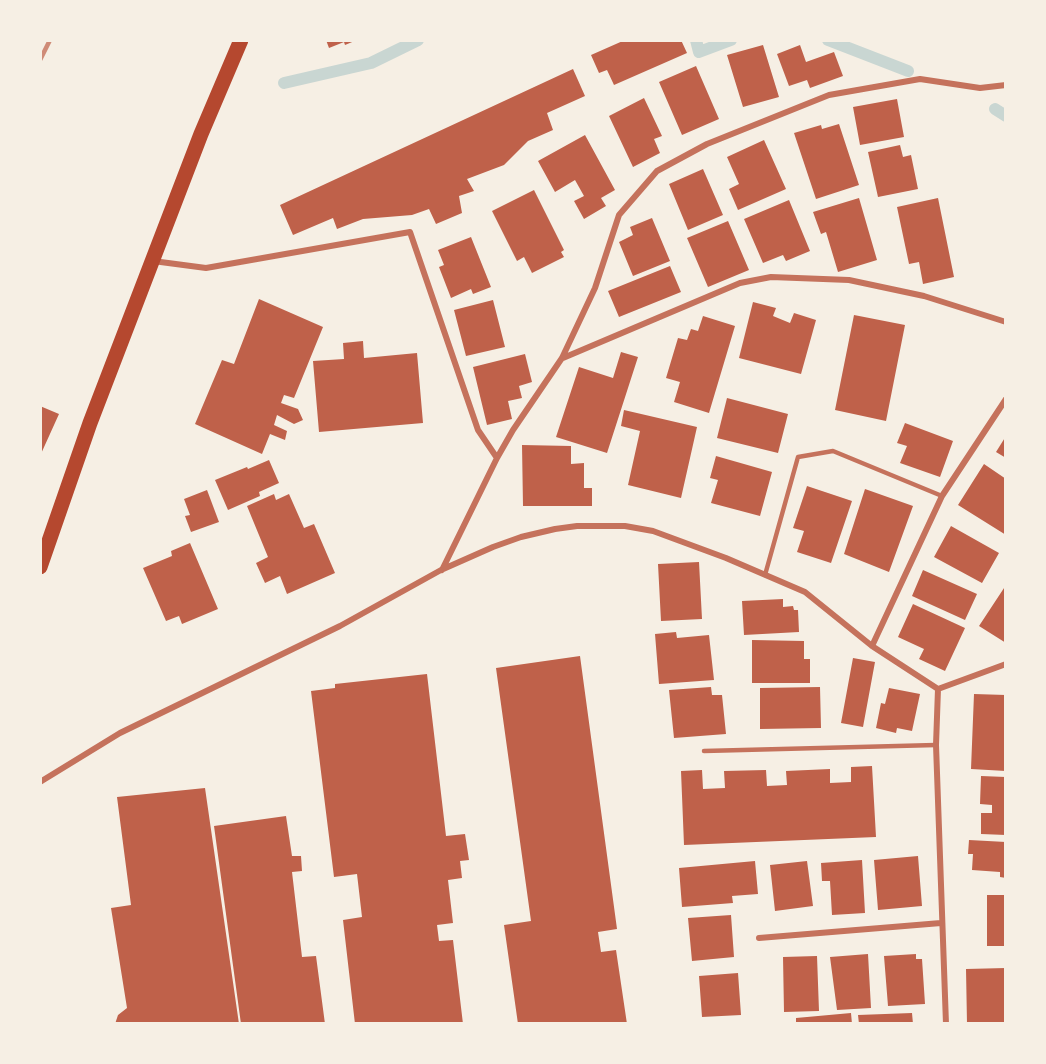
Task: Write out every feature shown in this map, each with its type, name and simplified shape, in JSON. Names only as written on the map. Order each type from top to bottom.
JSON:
[{"type":"main road","points":[[40,567],[90,423],[201,134],[241,40]]},
{"type":"street","points":[[441,570],[496,458],[562,358],[595,288],[619,215],[657,171],[707,144],[829,95],[920,79],[980,88],[1005,85]]},
{"type":"street","points":[[152,261],[206,268],[410,232],[478,430],[496,458]]},
{"type":"street","points":[[562,358],[740,283],[771,277],[849,280],[924,296],[1005,322]]},
{"type":"street","points":[[872,646],[942,496],[1005,399]]},
{"type":"street","points":[[40,782],[120,733],[340,626],[441,570],[521,537],[577,526],[625,526],[653,531],[726,558],[805,592],[872,646],[938,689]]},
{"type":"street","points":[[938,689],[1005,664]]},
{"type":"street","points":[[938,689],[936,745],[946,1023]]},
{"type":"street","points":[[759,939],[941,923]]},
{"type":"lane","points":[[765,575],[798,457],[833,451],[942,496]]},
{"type":"lane","points":[[704,752],[936,745]]},
{"type":"building","points":[[326,40],[357,40],[329,48]]},
{"type":"building","points":[[625,40],[681,40],[687,53],[614,85],[607,70],[599,73],[591,55]]},
{"type":"building","points":[[763,45],[779,97],[743,107],[727,55]]},
{"type":"building","points":[[800,45],[806,62],[834,52],[843,76],[810,88],[807,80],[789,86],[777,54]]},
{"type":"building","points":[[696,66],[719,119],[682,135],[659,82]]},
{"type":"building","points":[[573,69],[585,96],[547,113],[553,130],[528,141],[504,165],[467,179],[474,191],[459,196],[462,213],[436,224],[429,209],[412,215],[363,219],[337,229],[333,218],[293,235],[280,205]]},
{"type":"building","points":[[644,98],[662,136],[654,139],[660,153],[633,167],[609,116]]},
{"type":"building","points":[[897,99],[904,137],[860,145],[853,107]]},
{"type":"building","points":[[839,124],[859,185],[816,199],[794,133],[821,125],[822,129]]},
{"type":"building","points":[[585,135],[615,190],[601,198],[606,206],[584,219],[574,201],[584,196],[575,180],[555,192],[538,161]]},
{"type":"building","points":[[764,140],[786,189],[738,210],[729,189],[739,184],[727,157]]},
{"type":"building","points":[[900,145],[903,157],[911,155],[918,189],[878,197],[868,152]]},
{"type":"building","points":[[703,169],[723,215],[688,230],[669,184]]},
{"type":"building","points":[[534,190],[564,250],[561,252],[564,257],[532,273],[524,257],[517,261],[492,211]]},
{"type":"building","points":[[859,198],[877,260],[838,272],[826,232],[821,234],[813,212]]},
{"type":"building","points":[[938,198],[954,277],[923,284],[919,262],[909,264],[897,207]]},
{"type":"building","points":[[789,200],[810,251],[786,261],[783,255],[763,263],[744,219]]},
{"type":"building","points":[[652,218],[670,261],[633,276],[619,242],[633,235],[630,227]]},
{"type":"building","points":[[728,221],[749,270],[708,287],[687,238]]},
{"type":"building","points":[[471,237],[491,287],[473,294],[471,289],[451,298],[439,267],[444,265],[438,250]]},
{"type":"building","points":[[670,266],[681,292],[619,317],[608,291]]},
{"type":"building","points":[[259,299],[323,327],[294,398],[284,395],[281,403],[298,409],[303,420],[294,424],[277,415],[274,425],[287,431],[285,440],[270,434],[262,454],[195,424],[222,360],[234,364]]},
{"type":"building","points":[[493,300],[505,347],[466,356],[454,310]]},
{"type":"building","points":[[753,302],[776,308],[773,316],[790,323],[794,313],[816,320],[801,374],[739,358]]},
{"type":"building","points":[[854,315],[905,325],[886,421],[835,410]]},
{"type":"building","points":[[703,316],[735,326],[709,413],[674,402],[680,382],[666,378],[678,338],[687,340],[691,329],[698,331]]},
{"type":"building","points":[[363,341],[364,358],[417,353],[423,423],[319,432],[313,361],[344,359],[343,343]]},
{"type":"building","points":[[621,352],[638,357],[607,453],[556,437],[579,367],[613,378]]},
{"type":"building","points":[[525,354],[532,382],[519,386],[522,398],[508,401],[512,419],[487,425],[473,367]]},
{"type":"building","points":[[727,398],[788,414],[778,453],[717,438]]},
{"type":"building","points":[[40,406],[59,414],[40,456]]},
{"type":"building","points":[[624,410],[697,427],[681,498],[628,485],[640,431],[621,426]]},
{"type":"building","points":[[905,423],[953,441],[940,477],[900,463],[907,446],[897,443]]},
{"type":"building","points":[[1006,436],[1006,458],[996,452]]},
{"type":"building","points":[[522,445],[571,446],[571,464],[584,463],[584,488],[592,488],[592,506],[523,506]]},
{"type":"building","points":[[716,456],[772,472],[760,516],[711,503],[718,480],[710,478]]},
{"type":"building","points":[[269,460],[279,483],[259,492],[260,496],[228,510],[215,480]]},
{"type":"building","points":[[984,464],[1006,479],[1006,535],[958,505]]},
{"type":"building","points":[[807,486],[852,501],[831,563],[797,552],[804,531],[793,528]]},
{"type":"building","points":[[865,489],[913,506],[889,572],[844,554]]},
{"type":"building","points":[[207,490],[219,522],[191,532],[185,516],[190,515],[184,499]]},
{"type":"building","points":[[274,494],[276,500],[289,494],[304,528],[314,524],[335,573],[287,594],[280,576],[265,583],[256,563],[268,557],[247,506]]},
{"type":"building","points":[[951,526],[999,553],[982,583],[934,557]]},
{"type":"building","points":[[190,543],[218,609],[182,624],[179,616],[166,621],[143,568],[172,556],[171,551]]},
{"type":"building","points":[[699,562],[702,619],[661,621],[658,564]]},
{"type":"building","points":[[923,570],[977,594],[965,620],[912,596]]},
{"type":"building","points":[[1006,585],[1006,643],[979,626]]},
{"type":"building","points":[[783,599],[783,607],[793,606],[794,610],[798,610],[799,632],[744,635],[742,601]]},
{"type":"building","points":[[913,604],[965,628],[945,671],[919,659],[924,649],[898,637]]},
{"type":"building","points":[[676,632],[677,638],[709,635],[714,680],[659,684],[655,634]]},
{"type":"building","points":[[752,640],[804,641],[804,659],[810,659],[810,683],[752,683]]},
{"type":"building","points":[[580,656],[617,929],[598,932],[601,952],[616,950],[627,1024],[518,1024],[504,925],[531,921],[496,668]]},
{"type":"building","points":[[853,658],[875,662],[863,727],[841,723]]},
{"type":"building","points":[[427,674],[446,836],[465,834],[469,860],[460,861],[462,878],[448,880],[453,923],[437,925],[439,941],[453,940],[463,1024],[355,1024],[343,920],[362,917],[357,874],[334,877],[311,691],[335,688],[335,684]]},
{"type":"building","points":[[711,687],[712,695],[722,695],[726,734],[674,738],[669,690]]},
{"type":"building","points":[[820,687],[821,728],[760,729],[760,688]]},
{"type":"building","points":[[889,688],[920,694],[912,731],[897,728],[896,733],[876,728],[881,703],[885,704]]},
{"type":"building","points":[[974,694],[1006,695],[1006,771],[971,769]]},
{"type":"building","points":[[872,766],[876,837],[684,845],[681,771],[702,770],[703,789],[725,788],[724,771],[766,770],[767,786],[787,785],[786,771],[830,769],[830,783],[851,782],[851,767]]},
{"type":"building","points":[[981,776],[1006,777],[1006,835],[981,834],[981,813],[992,813],[992,805],[980,804]]},
{"type":"building","points":[[205,788],[239,1024],[115,1024],[118,1015],[127,1008],[111,908],[131,905],[117,797]]},
{"type":"building","points":[[286,816],[292,856],[301,856],[302,871],[292,872],[302,957],[316,956],[325,1024],[241,1024],[214,826]]},
{"type":"building","points":[[969,840],[1006,842],[1006,878],[1000,877],[1000,872],[972,870],[973,854],[968,854]]},
{"type":"building","points":[[918,856],[922,906],[878,910],[874,860]]},
{"type":"building","points":[[862,860],[865,913],[832,915],[830,881],[822,881],[821,863]]},
{"type":"building","points":[[755,861],[758,894],[732,896],[733,903],[682,907],[679,868]]},
{"type":"building","points":[[807,861],[813,906],[775,911],[770,865]]},
{"type":"building","points":[[987,895],[1006,895],[1006,946],[987,946]]},
{"type":"building","points":[[731,915],[734,957],[692,961],[688,918]]},
{"type":"building","points":[[868,954],[871,1008],[837,1010],[830,957]]},
{"type":"building","points":[[916,954],[916,959],[922,959],[925,1004],[888,1006],[884,956]]},
{"type":"building","points":[[817,956],[819,1011],[784,1012],[783,957]]},
{"type":"building","points":[[1006,968],[1006,1023],[967,1024],[966,969]]},
{"type":"building","points":[[738,973],[741,1015],[702,1017],[699,976]]},
{"type":"building","points":[[851,1013],[852,1024],[796,1024],[796,1018]]},
{"type":"building","points":[[912,1013],[913,1024],[859,1024],[858,1015]]},
{"type":"waterway","points":[[284,83],[371,63],[418,40]]},
{"type":"waterway","points":[[696,40],[699,52],[731,40]]},
{"type":"waterway","points":[[828,40],[908,71]]},
{"type":"waterway","points":[[995,109],[1006,116]]},
{"type":"railway","points":[[40,60],[50,40]]}]
